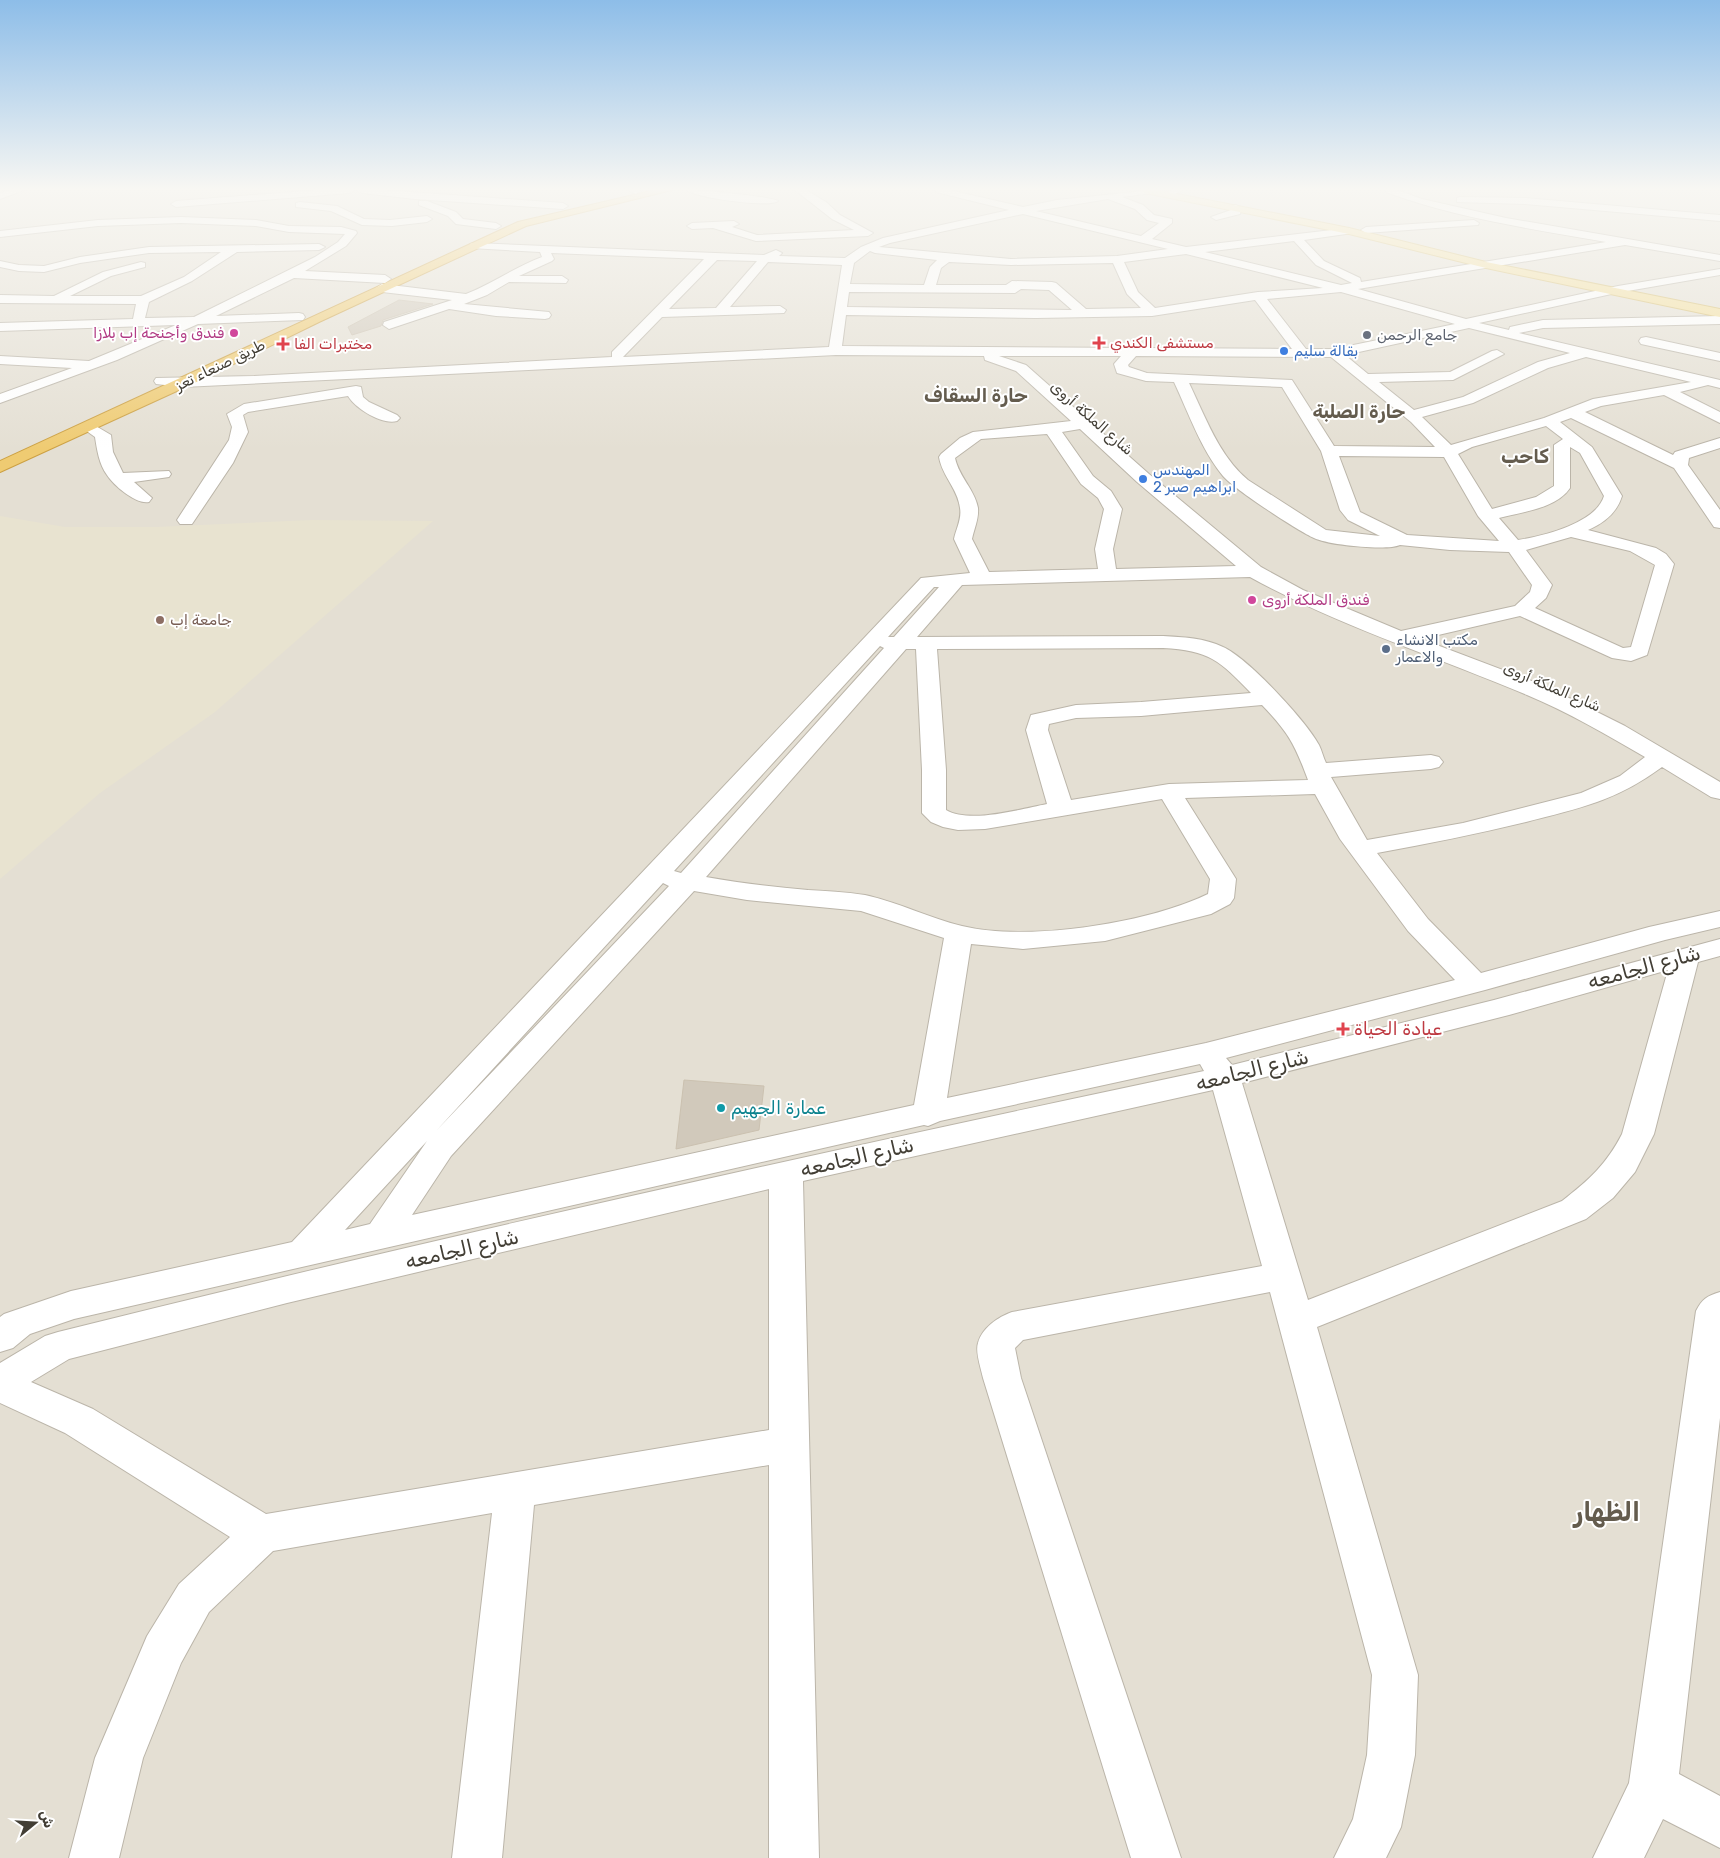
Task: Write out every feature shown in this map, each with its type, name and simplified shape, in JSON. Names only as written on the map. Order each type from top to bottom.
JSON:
[{"type":"highway","name":"طريق صنعاء تعز","points":[[198,376],[397,277]]},
{"type":"highway","name":"طريق صنعاء تعز","points":[[0,468],[89,427],[299,317],[399,277]]},
{"type":"highway","name":"طريق صنعاء تعز","points":[[0,454],[161,381]]},
{"type":"main road","points":[[1549,277],[1720,312]]},
{"type":"street","points":[[52,300],[101,277]]},
{"type":"street","points":[[0,299],[143,300],[191,277]]},
{"type":"street","points":[[0,399],[93,365],[194,321],[286,277]]},
{"type":"street","points":[[320,277],[384,283],[467,298]]},
{"type":"street","points":[[389,325],[483,292],[506,277]]},
{"type":"street","points":[[617,355],[694,277]]},
{"type":"street","points":[[720,311],[750,277]]},
{"type":"street","points":[[835,349],[846,277]]},
{"type":"street","points":[[929,288],[933,277]]},
{"type":"street","points":[[1007,277],[1038,319]]},
{"type":"street","points":[[1125,277],[1133,294],[1152,312]]},
{"type":"street","points":[[1264,277],[1333,290]]},
{"type":"street","points":[[1282,277],[1465,325],[1718,381]]},
{"type":"street","points":[[1347,277],[1362,284]]},
{"type":"street","points":[[840,311],[1038,319],[1084,314],[1152,312],[1258,296],[1333,290],[1409,277]]},
{"type":"street","points":[[179,379],[366,374],[835,349],[1024,359],[1051,347],[1089,351],[1133,352],[1334,353],[1614,291],[1690,277]]},
{"type":"street","points":[[503,278],[562,280]]},
{"type":"street","points":[[845,288],[1052,286],[1084,314]]},
{"type":"street","points":[[0,299],[15,289]]},
{"type":"street","points":[[1258,296],[1303,354]]},
{"type":"street","points":[[138,323],[143,300]]},
{"type":"street","points":[[450,305],[496,312],[545,315]]},
{"type":"street","points":[[658,313],[780,310]]},
{"type":"street","points":[[480,323],[496,312]]},
{"type":"street","points":[[0,327],[299,317]]},
{"type":"street","points":[[1689,320],[1720,328]]},
{"type":"street","points":[[1496,331],[1543,324],[1720,320]]},
{"type":"street","points":[[1646,342],[1720,357]]},
{"type":"street","points":[[1695,344],[1720,350]]},
{"type":"street","points":[[161,381],[198,376],[282,374],[617,355],[835,349],[965,352],[1024,359]]},
{"type":"street","points":[[1133,352],[1122,364],[1123,371],[1146,377],[1287,383],[1328,451],[1354,516],[1402,540],[1413,542]]},
{"type":"street","points":[[1334,353],[1411,415],[1449,452],[1488,516],[1514,546],[1542,585],[1540,594],[1522,610],[1408,636]]},
{"type":"street","points":[[1411,415],[1468,400],[1543,365],[1585,353]]},
{"type":"street","points":[[1367,378],[1453,376],[1497,354]]},
{"type":"street","name":"شارع الملكة أروى","points":[[1024,359],[1082,424],[1254,571],[1296,594],[1408,636],[1504,666],[1603,708],[1720,776]]},
{"type":"street","name":"شارع الملكة أروى","points":[[1024,359],[1257,561],[1283,578],[1408,636],[1537,691],[1617,730],[1720,792]]},
{"type":"street","points":[[0,360],[93,365]]},
{"type":"street","points":[[186,520],[213,482],[240,434],[239,423],[234,414],[237,411],[244,408],[354,391],[369,386],[366,374]]},
{"type":"street","points":[[1179,378],[1213,448],[1230,474],[1242,484],[1321,535],[1353,540],[1514,546],[1572,532],[1605,514],[1614,504],[1614,496],[1586,450],[1549,421]]},
{"type":"street","points":[[1328,451],[1449,452],[1466,444],[1549,421],[1598,402],[1718,381]]},
{"type":"street","points":[[1665,390],[1720,418]]},
{"type":"street","points":[[354,391],[356,399],[363,405],[392,418]]},
{"type":"street","points":[[1572,412],[1680,465],[1720,523]]},
{"type":"street","points":[[381,1235],[439,1148],[688,880],[913,644],[969,579],[963,539],[969,516],[966,498],[948,468],[947,457],[966,441],[978,434],[1052,429],[1082,424]]},
{"type":"street","points":[[89,427],[102,435],[105,452],[114,474],[143,498]]},
{"type":"street","points":[[1052,429],[1087,480],[1105,495],[1113,509],[1104,549],[1108,575]]},
{"type":"street","points":[[1488,516],[1542,501],[1562,488],[1562,445],[1575,440]]},
{"type":"street","points":[[1680,465],[1681,455],[1720,444]]},
{"type":"street","points":[[121,478],[163,474]]},
{"type":"street","points":[[1522,610],[1619,654],[1631,655],[1640,651],[1665,564],[1662,559],[1648,551],[1572,532]]},
{"type":"street","points":[[303,1253],[928,582],[969,579],[1254,571]]},
{"type":"street","points":[[872,643],[1153,642],[1185,644],[1216,651],[1236,665],[1289,720],[1308,745],[1321,779],[1360,849],[1418,925],[1475,984]]},
{"type":"street","points":[[913,644],[934,770],[934,812],[945,821],[963,824],[1169,791],[1321,779],[1431,762]]},
{"type":"street","points":[[1061,809],[1037,730],[1039,720],[1049,716],[1088,712],[1267,698]]},
{"type":"street","points":[[1360,849],[1463,830],[1590,798],[1628,781],[1661,757]]},
{"type":"street","points":[[652,878],[688,880],[747,892],[863,903],[900,913],[959,934],[1023,941],[1105,933],[1201,908],[1221,898],[1223,879],[1169,791]]},
{"type":"street","name":"شارع الجامعه","points":[[0,1382],[58,1347],[287,1289],[894,1148],[1216,1065],[1475,984],[1659,933],[1720,919]]},
{"type":"street","points":[[928,1115],[959,934]]},
{"type":"street","name":"شارع الجامعه","points":[[0,1337],[16,1324],[71,1305],[770,1147],[928,1115],[1216,1065],[1498,1008],[1720,947]]},
{"type":"street","points":[[1296,1320],[1574,1210],[1601,1189],[1623,1164],[1638,1134],[1686,955]]},
{"type":"street","points":[[1216,1065],[1296,1320],[1395,1675],[1391,1755],[1376,1827],[1359,1858]]},
{"type":"street","points":[[786,1174],[794,1858]]},
{"type":"street","points":[[1156,1858],[1002,1378],[996,1344],[1012,1327],[1282,1276]]},
{"type":"street","points":[[1618,1858],[1653,1788],[1714,1311],[1720,1306]]},
{"type":"street","points":[[0,1386],[79,1422],[262,1534]]},
{"type":"street","points":[[94,1858],[120,1758],[164,1651],[194,1598],[262,1534],[789,1444]]},
{"type":"street","points":[[477,1858],[514,1491]]},
{"type":"street","points":[[1653,1788],[1720,1823]]},
{"type":"shaded area","points":[[0,277],[1720,277],[1720,1858],[0,1858]]},
{"type":"shaded area","name":"جامعة إب","points":[[0,516],[65,527],[157,527],[312,520],[433,521],[215,712],[100,793],[0,879]]},
{"type":"building","points":[[399,300],[433,304],[383,320],[381,326],[352,335],[348,327]]},
{"type":"building","name":"عمارة الجهيم","points":[[684,1080],[764,1086],[759,1130],[676,1149]]},
{"type":"place","name":"فندق وأجنحة إب بلازا","points":[[234,333]]},
{"type":"place","name":"جامع الرحمن","points":[[1367,335]]},
{"type":"place","name":"مستشفى الكندي","points":[[1099,343]]},
{"type":"place","name":"مختبرات الفا","points":[[283,344]]},
{"type":"place","name":"بقالة سليم","points":[[1284,351]]},
{"type":"place","name":"المهندس ابراهيم صبر 2","points":[[1143,479]]},
{"type":"place","name":"فندق الملكة أروى","points":[[1252,600]]},
{"type":"place","name":"جامعة إب","points":[[160,620]]},
{"type":"place","name":"مكتب الانشاء والاعمار","points":[[1386,649]]},
{"type":"place","name":"عيادة الحياة","points":[[1343,1029]]},
{"type":"place","name":"عمارة الجهيم","points":[[721,1108]]},
{"type":"district","name":"حارة السقاف","points":[[976,395]]},
{"type":"district","name":"حارة الصلبة","points":[[1359,411]]},
{"type":"district","name":"كاحب","points":[[1525,456]]},
{"type":"district","name":"الظهار","points":[[1607,1512]]}]
